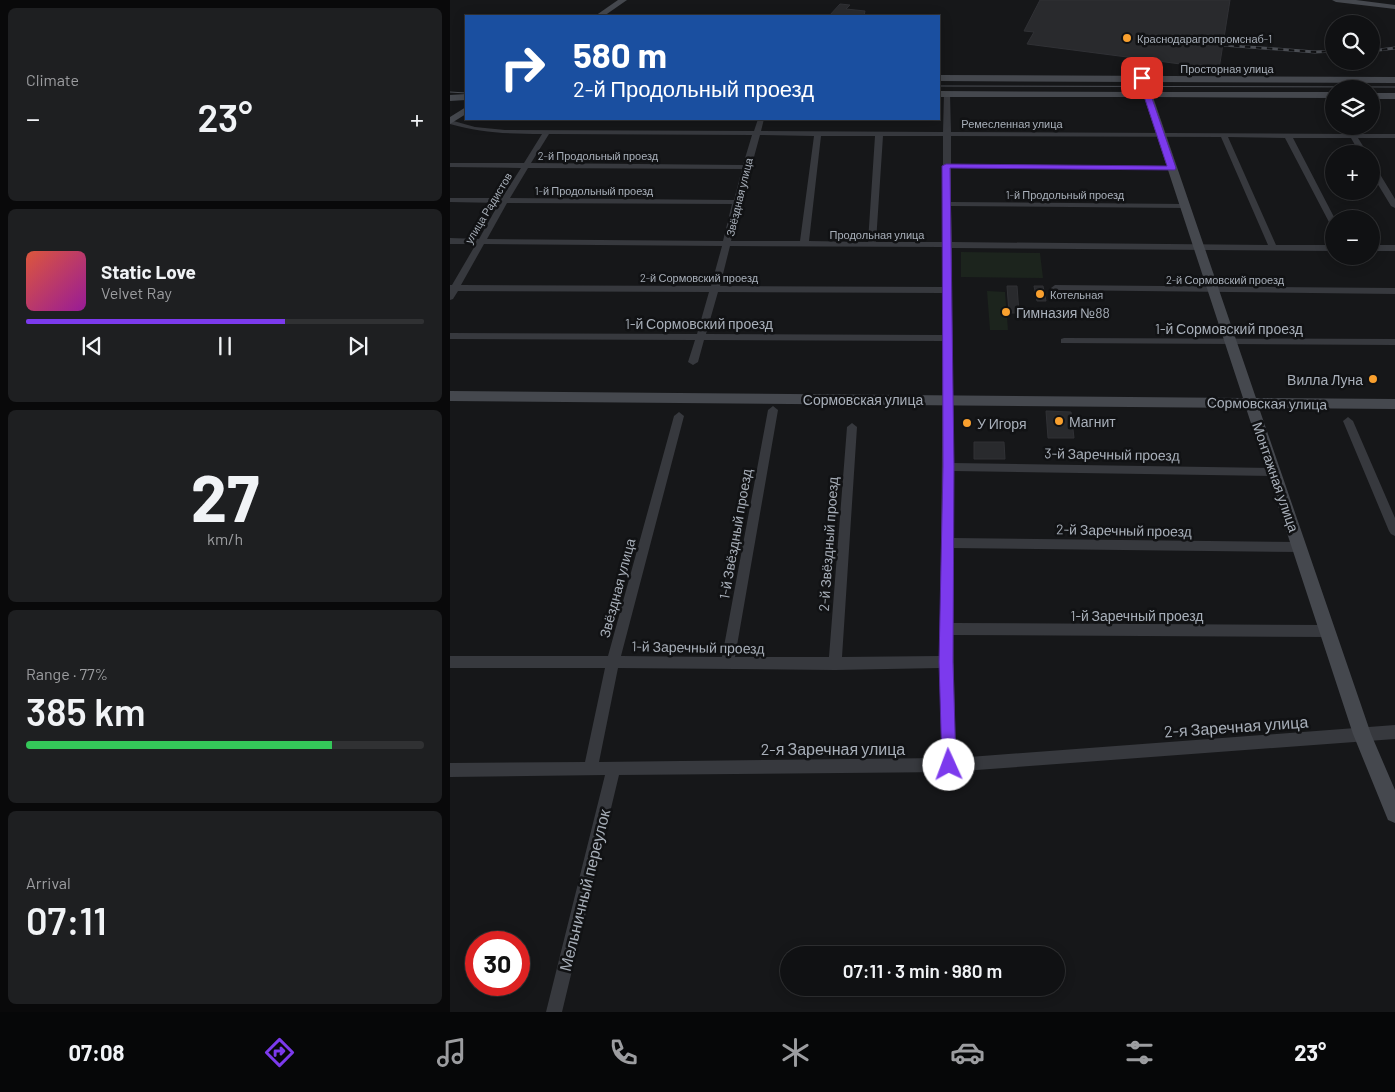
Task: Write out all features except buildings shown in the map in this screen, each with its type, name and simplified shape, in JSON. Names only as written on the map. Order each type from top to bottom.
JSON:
[{"type":"main road","points":[[600,15],[622,0]]},
{"type":"main road","points":[[1336,0],[1395,6]]},
{"type":"main road","points":[[1344,0],[1395,6]]},
{"type":"main road","name":"Просторная улица","points":[[940,78],[1395,80]]},
{"type":"main road","name":"Монтажная улица","points":[[1142,78],[1362,734],[1395,813]]},
{"type":"main road","name":"Просторная улица","points":[[943,94],[1325,95]]},
{"type":"main road","points":[[1380,96],[1395,96]]},
{"type":"main road","points":[[450,98],[465,98]]},
{"type":"main road","points":[[450,122],[465,111]]},
{"type":"main road","name":"Сормовская улица","points":[[450,390],[1250,398],[1395,396]]},
{"type":"main road","name":"Сормовская улица","points":[[450,396],[947,396]]},
{"type":"main road","name":"Сормовская улица","points":[[1250,398],[1395,404]]},
{"type":"street","points":[[943,94],[946,134],[948,338],[946,662],[949,765]]},
{"type":"street","name":"Звёздная улица","points":[[693,362],[716,288],[746,167],[761,120]]},
{"type":"street","name":"Ремесленная улица","points":[[450,122],[488,131],[547,132],[1395,136]]},
{"type":"street","name":"улица Радистов","points":[[450,297],[453,288],[480,241],[528,166],[547,132]]},
{"type":"street","points":[[804,244],[818,134]]},
{"type":"street","points":[[872,245],[879,134]]},
{"type":"street","points":[[1224,136],[1273,247]]},
{"type":"street","points":[[1288,136],[1327,210]]},
{"type":"street","points":[[1353,136],[1358,145]]},
{"type":"street","name":"2-й Продольный проезд","points":[[450,165],[746,167]]},
{"type":"street","points":[[946,166],[1172,168]]},
{"type":"street","points":[[1380,181],[1395,206]]},
{"type":"street","name":"1-й Продольный проезд","points":[[450,200],[737,202]]},
{"type":"street","name":"1-й Продольный проезд","points":[[946,204],[1185,206]]},
{"type":"street","name":"Продольная улица","points":[[450,241],[1325,248]]},
{"type":"street","points":[[1380,248],[1395,248]]},
{"type":"street","name":"2-й Сормовский проезд","points":[[453,288],[947,290]]},
{"type":"street","name":"2-й Сормовский проезд","points":[[1056,288],[1395,292]]},
{"type":"street","name":"1-й Сормовский проезд","points":[[450,336],[948,338]]},
{"type":"street","name":"1-й Сормовский проезд","points":[[1064,341],[1395,342]]},
{"type":"street","name":"1-й Звёздный проезд","points":[[727,663],[773,410]]},
{"type":"street","name":"Звёздная улица","points":[[590,770],[613,661],[679,416]]},
{"type":"street","points":[[1348,421],[1395,531]]},
{"type":"street","name":"2-й Звёздный проезд","points":[[835,664],[852,427]]},
{"type":"street","name":"3-й Заречный проезд","points":[[948,466],[1275,472]]},
{"type":"street","name":"2-й Заречный проезд","points":[[948,543],[1300,547]]},
{"type":"street","name":"1-й Заречный проезд","points":[[946,629],[1328,631]]},
{"type":"street","name":"1-й Заречный проезд","points":[[450,662],[613,661],[835,664],[946,662]]},
{"type":"street","name":"2-я Заречная улица","points":[[450,770],[949,765],[1395,732]]},
{"type":"street","name":"Мельничный переулок","points":[[554,1012],[614,768]]},
{"type":"shaded area","points":[[961,252],[1040,253],[1043,278],[961,277]]},
{"type":"shaded area","points":[[987,291],[1005,292],[1008,330],[990,330]]},
{"type":"tram line","points":[[940,86],[1395,87]]},
{"type":"tram line","points":[[450,92],[465,93]]},
{"type":"railway","points":[[1223,45],[1325,51]]},
{"type":"railway","points":[[1380,50],[1395,48]]},
{"type":"place","name":"Краснодарагропромснаб-1","points":[[1127,38]]},
{"type":"place","name":"Котельная","points":[[1040,294]]},
{"type":"place","name":"Гимназия №88","points":[[1006,312]]},
{"type":"place","name":"Вилла Луна","points":[[1373,379]]},
{"type":"place","name":"Магнит","points":[[1059,421]]},
{"type":"place","name":"У Игоря","points":[[967,423]]},
{"type":"route","points":[[949,765],[946,662],[948,466],[946,166],[1172,168],[1142,78]]}]
